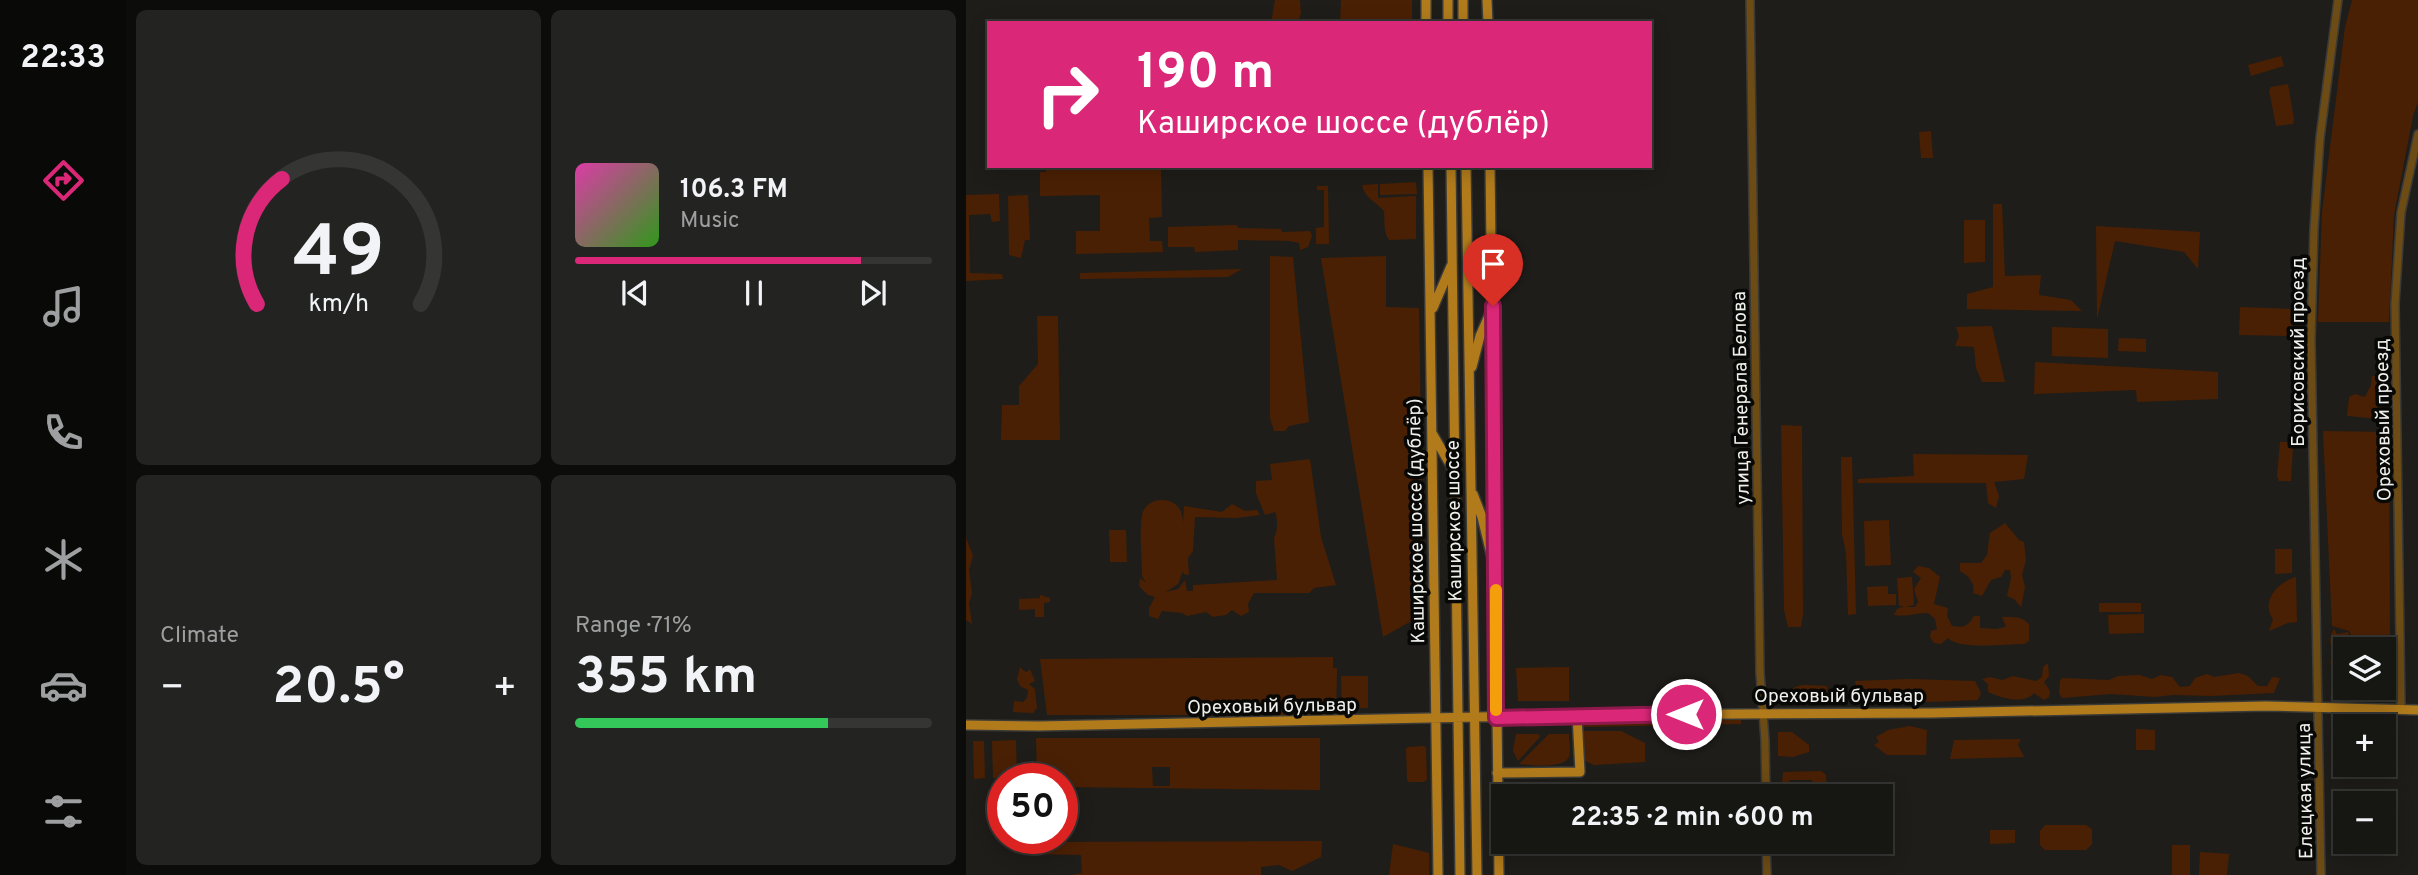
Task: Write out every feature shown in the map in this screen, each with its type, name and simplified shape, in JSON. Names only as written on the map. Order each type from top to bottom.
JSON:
[{"type":"main road","points":[[1426,0],[1426,21]]},
{"type":"main road","points":[[1448,0],[1448,21]]},
{"type":"main road","points":[[1463,0],[1463,20]]},
{"type":"main road","points":[[1463,20],[1470,0]]},
{"type":"main road","points":[[1487,0],[1488,21]]},
{"type":"main road","name":"Каширское шоссе (дублёр)","points":[[1428,168],[1438,875]]},
{"type":"main road","name":"Каширское шоссе","points":[[1451,168],[1460,875]]},
{"type":"main road","name":"Каширское шоссе","points":[[1466,168],[1477,875]]},
{"type":"main road","points":[[1490,168],[1499,875]]},
{"type":"main road","points":[[1430,316],[1452,261]]},
{"type":"main road","points":[[1469,379],[1480,336],[1493,306]]},
{"type":"main road","points":[[1432,432],[1455,473]]},
{"type":"main road","points":[[1470,487],[1482,517],[1495,569]]},
{"type":"main road","name":"Ореховый бульвар","points":[[966,725],[1052,726],[1577,715],[2317,706],[2418,709]]},
{"type":"main road","points":[[1497,773],[1580,772],[1577,715]]},
{"type":"street","name":"улица Генерала Белова","points":[[1750,0],[1761,713],[1765,740],[1766,784]]},
{"type":"street","name":"Борисовский проезд","points":[[2317,706],[2310,360],[2313,240],[2323,102],[2338,0]]},
{"type":"street","name":"Ореховый проезд","points":[[2401,708],[2395,304],[2401,213],[2418,134]]},
{"type":"street","name":"Елецкая улица","points":[[2317,706],[2321,875]]},
{"type":"street","points":[[1766,854],[1767,875]]},
{"type":"shaded area","points":[[1275,0],[1300,0],[1299,21],[1271,21]]},
{"type":"shaded area","points":[[1341,0],[1412,0],[1412,21],[1340,21]]},
{"type":"shaded area","points":[[2352,0],[2418,0],[2418,102],[2394,215],[2389,322],[2318,322],[2322,212],[2345,27]]},
{"type":"shaded area","points":[[2281,56],[2284,66],[2251,76],[2248,65]]},
{"type":"shaded area","points":[[2288,84],[2293,124],[2276,126],[2269,90],[2271,87]]},
{"type":"shaded area","points":[[1931,131],[1933,158],[1921,158],[1919,132]]},
{"type":"shaded area","points":[[1046,168],[1161,168],[1162,217],[1149,218],[1150,241],[1162,241],[1163,252],[1076,254],[1076,231],[1100,231],[1100,195],[1040,196],[1040,172],[1046,172]]},
{"type":"shaded area","points":[[1416,182],[1417,194],[1380,195],[1380,184]]},
{"type":"shaded area","points":[[1378,184],[1378,198],[1416,196],[1416,239],[1389,240],[1385,230],[1384,211],[1368,196],[1362,185]]},
{"type":"shaded area","points":[[1317,186],[1328,186],[1329,244],[1316,244],[1316,228],[1324,227],[1324,190],[1317,190]]},
{"type":"shaded area","points":[[999,194],[1000,221],[992,222],[990,214],[969,215],[970,273],[1002,274],[1003,279],[966,281],[966,195]]},
{"type":"shaded area","points":[[1028,195],[1030,240],[1025,240],[1021,258],[1009,255],[1008,196]]},
{"type":"shaded area","points":[[1993,204],[2002,204],[2005,276],[2041,275],[2039,295],[2071,300],[2082,311],[1967,309],[1967,294],[1993,287]]},
{"type":"shaded area","points":[[1964,220],[1985,220],[1985,262],[1964,263]]},
{"type":"shaded area","points":[[1237,225],[1238,228],[1281,229],[1282,232],[1310,231],[1312,236],[1308,247],[1300,250],[1299,243],[1290,241],[1238,240],[1238,250],[1195,252],[1194,247],[1168,247],[1168,227]]},
{"type":"shaded area","points":[[2096,226],[2200,232],[2198,269],[2184,252],[2115,241],[2097,319]]},
{"type":"shaded area","points":[[1270,256],[1293,257],[1309,422],[1289,426],[1285,431],[1274,431],[1270,418]]},
{"type":"shaded area","points":[[1386,256],[1386,307],[1419,308],[1424,614],[1383,637],[1321,258]]},
{"type":"shaded area","points":[[1242,269],[1228,277],[1080,279],[1080,273]]},
{"type":"shaded area","points":[[2240,307],[2293,309],[2292,336],[2239,335]]},
{"type":"shaded area","points":[[1037,316],[1058,316],[1060,440],[1001,440],[1002,405],[1019,405],[1019,386],[1038,364]]},
{"type":"shaded area","points":[[1992,326],[2005,382],[1982,382],[1976,368],[1974,347],[1955,346],[1959,336],[1956,327]]},
{"type":"shaded area","points":[[2052,327],[2108,329],[2108,358],[2052,356]]},
{"type":"shaded area","points":[[2119,338],[2146,339],[2146,352],[2118,351]]},
{"type":"shaded area","points":[[2035,362],[2218,372],[2218,399],[2137,402],[2136,390],[2034,394]]},
{"type":"shaded area","points":[[2372,376],[2381,376],[2382,419],[2347,416],[2349,397],[2355,394],[2365,397]]},
{"type":"shaded area","points":[[1781,425],[1802,426],[1801,627],[1788,627],[1784,610]]},
{"type":"shaded area","points":[[2323,431],[2389,432],[2390,637],[2352,637],[2349,631],[2332,626]]},
{"type":"shaded area","points":[[2280,442],[2292,442],[2291,481],[2279,481],[2277,476]]},
{"type":"shaded area","points":[[1913,454],[2028,455],[2024,479],[1994,482],[1999,496],[1996,508],[1988,503],[1986,483],[1858,483],[1858,479],[1914,476]]},
{"type":"shaded area","points":[[1841,457],[1852,457],[1856,614],[1848,615],[1846,553],[1842,534]]},
{"type":"shaded area","points":[[1310,459],[1321,537],[1336,585],[1314,588],[1309,593],[1254,593],[1248,604],[1249,612],[1241,616],[1232,610],[1226,615],[1213,617],[1206,612],[1187,616],[1162,611],[1158,619],[1149,616],[1149,608],[1155,597],[1148,595],[1139,586],[1140,578],[1146,583],[1142,576],[1141,530],[1142,515],[1149,504],[1162,500],[1175,504],[1182,515],[1183,525],[1184,506],[1222,512],[1232,504],[1245,511],[1257,510],[1260,515],[1236,518],[1195,517],[1193,551],[1188,558],[1189,575],[1183,571],[1178,584],[1166,592],[1178,589],[1185,580],[1187,591],[1193,591],[1193,585],[1277,580],[1274,538],[1277,518],[1275,512],[1265,515],[1256,493],[1256,481],[1272,480],[1270,464]]},
{"type":"shaded area","points":[[1889,520],[1891,565],[1865,566],[1864,521]]},
{"type":"shaded area","points":[[2005,523],[2019,540],[2024,542],[2026,560],[2022,575],[2025,587],[2021,607],[2007,596],[2010,570],[2005,570],[2001,577],[1991,580],[1982,596],[1973,593],[1971,580],[1960,571],[1960,563],[1981,563],[1987,555],[1990,533]]},
{"type":"shaded area","points":[[1109,530],[1126,530],[1127,562],[1110,562]]},
{"type":"shaded area","points":[[966,538],[973,556],[969,570],[972,624],[966,620]]},
{"type":"shaded area","points":[[2275,549],[2292,549],[2292,573],[2275,574]]},
{"type":"shaded area","points":[[1918,566],[1929,568],[1940,577],[1934,604],[1948,608],[1947,616],[1952,626],[1965,626],[1974,616],[1980,616],[1980,628],[1996,629],[2006,627],[2002,617],[2017,618],[2029,624],[2029,641],[2024,644],[1972,645],[1953,642],[1948,638],[1941,644],[1934,643],[1930,637],[1931,631],[1937,629],[1935,619],[1928,613],[1894,615],[1897,609],[1904,606],[1899,606],[1897,578],[1912,577],[1914,605],[1905,607],[1915,607],[1918,602],[1914,589],[1921,578],[1913,572]]},
{"type":"shaded area","points":[[2296,577],[2297,622],[2269,631],[2273,619],[2269,606],[2273,593],[2283,583]]},
{"type":"shaded area","points":[[1888,586],[1888,594],[1896,594],[1896,605],[1868,606],[1867,587]]},
{"type":"shaded area","points":[[1040,595],[1050,598],[1050,602],[1044,603],[1044,617],[1035,617],[1035,609],[1019,610],[1019,599],[1040,598]]},
{"type":"shaded area","points":[[2099,603],[2141,603],[2141,612],[2099,612]]},
{"type":"shaded area","points":[[2144,614],[2144,633],[2109,634],[2108,615]]},
{"type":"shaded area","points":[[2334,629],[2337,634],[2348,632],[2350,637],[2333,637],[2333,646],[2330,644]]},
{"type":"shaded area","points":[[1333,657],[1333,668],[1337,668],[1336,715],[1047,715],[1040,659]]},
{"type":"shaded area","points":[[2048,663],[2049,676],[2044,682],[2050,691],[2049,697],[2044,700],[2034,693],[2018,700],[1999,696],[1988,692],[1988,684],[1982,679],[1990,677],[2002,680],[2013,676],[2036,681],[2042,677],[2043,667]]},
{"type":"shaded area","points":[[1020,667],[1027,672],[1030,669],[1035,681],[1029,684],[1035,689],[1037,708],[1033,713],[1013,712],[1014,701],[1023,702],[1027,698],[1028,690],[1020,686],[1017,679]]},
{"type":"shaded area","points":[[1569,667],[1569,701],[1518,701],[1516,668]]},
{"type":"shaded area","points":[[2239,673],[2248,676],[2258,686],[2267,686],[2272,677],[2280,678],[2274,693],[2155,697],[2111,694],[2062,698],[2059,693],[2060,680],[2063,678],[2109,680],[2118,676],[2139,675],[2152,679],[2161,675],[2172,677],[2180,687],[2190,686],[2195,678],[2207,674],[2214,677]]},
{"type":"shaded area","points":[[1341,676],[1368,676],[1368,708],[1342,708]]},
{"type":"shaded area","points":[[1855,681],[1975,681],[1981,693],[1978,700],[1855,701],[1858,696]]},
{"type":"shaded area","points":[[1827,686],[1829,700],[1818,704],[1797,703],[1786,699],[1792,689],[1797,687]]},
{"type":"shaded area","points":[[1741,719],[1741,724],[1582,727],[1591,722]]},
{"type":"shaded area","points":[[1910,726],[1927,730],[1926,755],[1887,755],[1874,745],[1879,742],[1876,737],[1888,730]]},
{"type":"shaded area","points":[[2136,729],[2155,730],[2155,750],[2136,750]]},
{"type":"shaded area","points":[[1582,731],[1621,731],[1645,743],[1645,762],[1594,765],[1583,760]]},
{"type":"shaded area","points":[[1778,732],[1792,732],[1809,745],[1809,752],[1793,757],[1778,756]]},
{"type":"shaded area","points":[[1516,734],[1539,734],[1540,737],[1518,761],[1513,751]]},
{"type":"shaded area","points":[[1549,734],[1569,734],[1570,755],[1566,761],[1546,765],[1519,764]]},
{"type":"shaded area","points":[[1036,738],[1320,738],[1320,790],[1078,787],[1078,763],[1037,763]],"holes":[[[1152,767],[1170,767],[1170,786],[1153,786]]]},
{"type":"shaded area","points":[[2021,739],[2018,745],[2024,757],[1950,759],[1954,740]]},
{"type":"shaded area","points":[[1016,740],[1017,763],[993,763],[992,741]]},
{"type":"shaded area","points":[[973,741],[984,741],[985,778],[974,779]]},
{"type":"shaded area","points":[[1424,746],[1427,779],[1424,782],[1409,782],[1406,749]]},
{"type":"shaded area","points":[[1821,771],[1826,775],[1826,784],[1812,784],[1812,780],[1789,780],[1789,784],[1782,784],[1783,772]]},
{"type":"shaded area","points":[[2045,825],[2086,825],[2092,829],[2092,844],[2086,850],[2045,850],[2040,845],[2040,831]]},
{"type":"shaded area","points":[[1990,830],[2015,830],[2015,843],[1990,844]]},
{"type":"shaded area","points":[[1322,841],[1321,857],[1292,871],[1279,865],[1261,867],[1261,875],[1071,875],[1082,873],[1081,855],[1034,854],[1078,854],[1078,842]]},
{"type":"shaded area","points":[[1393,844],[1429,853],[1429,875],[1389,875]]},
{"type":"shaded area","points":[[2172,845],[2190,845],[2190,875],[2172,875]]},
{"type":"shaded area","points":[[2200,852],[2229,854],[2227,875],[2199,875]]},
{"type":"slow traffic","points":[[1496,590],[1496,710]]},
{"type":"route","points":[[1493,306],[1496,718],[1686,714]]}]
